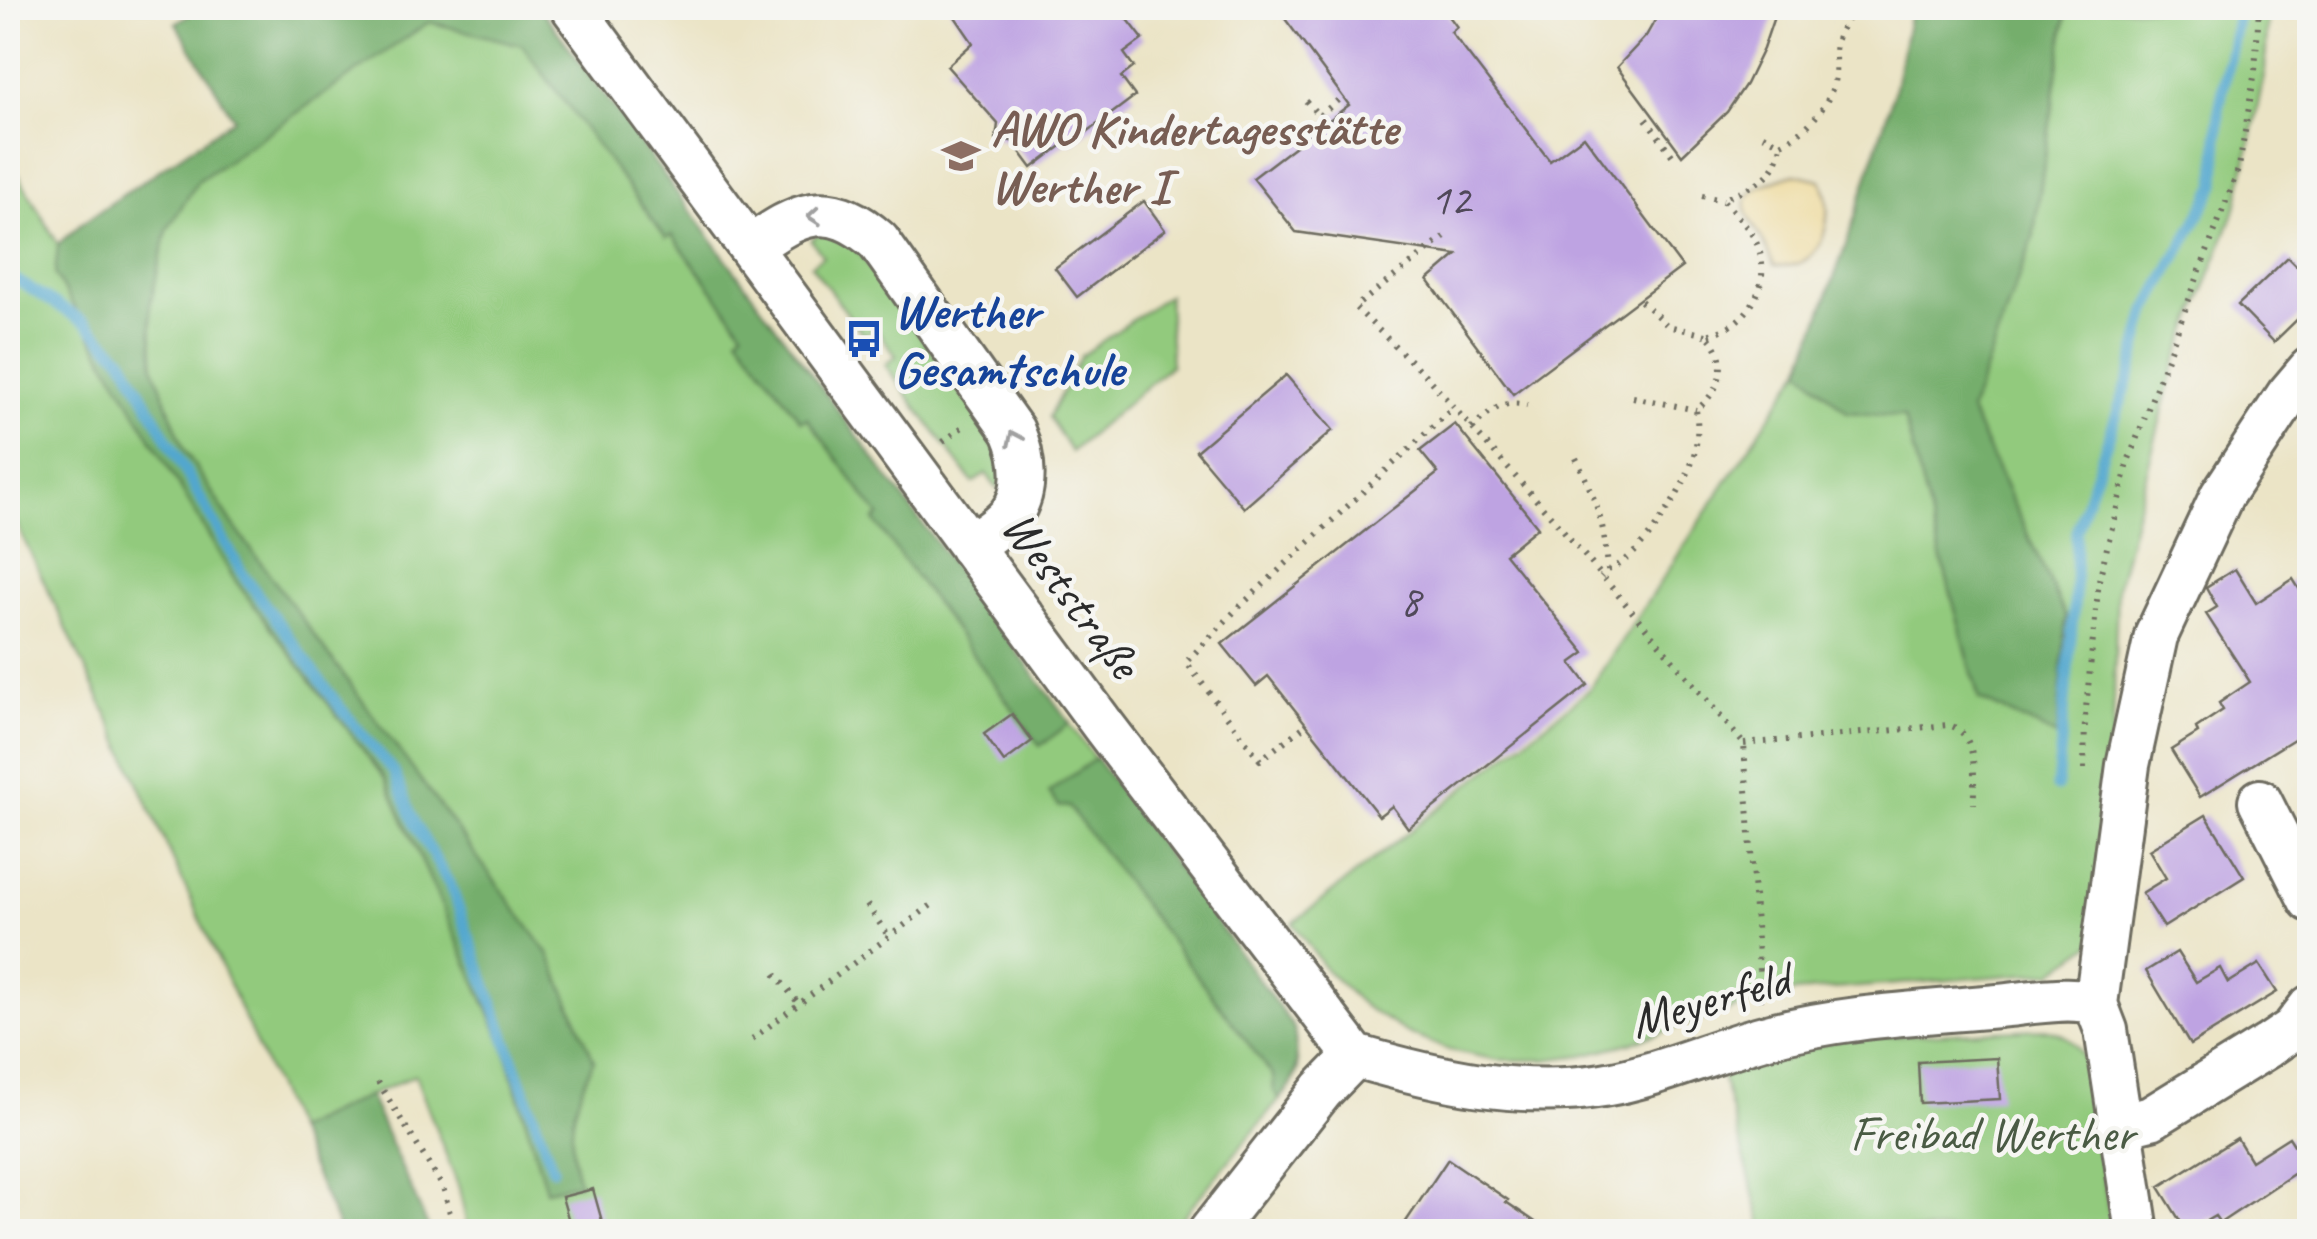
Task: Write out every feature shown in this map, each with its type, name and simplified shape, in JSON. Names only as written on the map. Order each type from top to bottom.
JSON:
[{"type":"street","name":"Weststraße","points":[[573,8],[970,546],[1355,1056]]},
{"type":"street","points":[[751,247],[784,223],[811,214],[841,216],[859,224],[878,241],[1013,431],[1021,449],[1020,495],[1010,516],[970,546]]},
{"type":"street","points":[[2137,1232],[2106,1030],[2096,1004],[2128,765],[2156,636],[2222,496],[2288,394],[2310,369]]},
{"type":"street","points":[[2260,802],[2310,900]]},
{"type":"street","name":"Meyerfeld","points":[[1355,1056],[1424,1076],[1518,1089],[1602,1085],[1763,1037],[1833,1021],[2028,1003],[2080,1000],[2096,1004]]},
{"type":"street","points":[[2119,1126],[2151,1118],[2251,1056],[2292,1028],[2310,1006]]},
{"type":"street","points":[[1210,1232],[1322,1090],[1355,1056]]},
{"type":"path","points":[[1702,196],[1723,200],[1770,174],[1777,166],[1781,144],[1804,129],[1825,104],[1835,76],[1836,40],[1856,8]]},
{"type":"path","points":[[2084,786],[2085,718],[2099,580],[2128,459],[2239,167],[2256,71],[2259,8]]},
{"type":"path","points":[[1306,101],[1319,116],[1343,96]]},
{"type":"path","points":[[1646,119],[1674,158]]},
{"type":"path","points":[[1763,135],[1781,144]]},
{"type":"path","points":[[1641,301],[1668,326],[1706,335],[1718,333],[1744,315],[1761,287],[1764,272],[1756,242],[1723,200]]},
{"type":"path","points":[[1445,237],[1355,308],[1471,428],[1744,744],[1763,1037]]},
{"type":"path","points":[[1633,398],[1696,410],[1710,399],[1722,372],[1716,344],[1706,335]]},
{"type":"path","points":[[1471,428],[1496,406],[1512,402],[1528,406]]},
{"type":"path","points":[[912,466],[994,404]]},
{"type":"path","points":[[1302,728],[1260,760],[1186,662],[1235,611],[1453,408]]},
{"type":"path","points":[[1601,577],[1618,567],[1644,541],[1684,482],[1697,438],[1696,410]]},
{"type":"path","points":[[1576,458],[1605,530],[1608,570]]},
{"type":"path","points":[[1744,744],[1950,724],[1963,729],[1970,741],[1974,804]]},
{"type":"path","points":[[752,1039],[934,903]]},
{"type":"path","points":[[867,906],[889,936]]},
{"type":"path","points":[[775,974],[798,1004]]},
{"type":"path","points":[[378,1082],[444,1187],[456,1232]]},
{"type":"green space","points":[[199,8],[540,8],[1070,723],[1040,746],[874,520],[879,516],[807,418],[801,421],[738,336],[743,331],[672,235],[666,238],[522,45],[429,22],[198,181],[167,230],[150,305],[154,368],[184,449],[234,526],[550,956],[594,1060],[573,1120],[572,1149],[579,1183],[546,1190],[503,1043],[385,779],[234,579],[55,275],[58,245],[81,224],[234,119],[176,23]]},
{"type":"green space","points":[[396,8],[540,8],[1294,1028],[1298,1069],[1291,1086],[1171,1231],[468,1231],[459,1188],[415,1075],[295,1130],[115,731],[8,506],[8,157],[58,244],[81,224]]},
{"type":"green space","points":[[1911,8],[2067,8],[2033,238],[1970,411],[2066,617],[2057,736],[1979,699],[1904,417],[1847,412],[1801,369],[1847,242],[1894,92]]},
{"type":"green space","points":[[2067,8],[2268,8],[2265,70],[2238,202],[2173,371],[2117,588],[2112,767],[2094,942],[2053,972],[1782,993],[1627,1044],[1544,1060],[1497,1060],[1449,1050],[1407,1033],[1364,1006],[1325,969],[1293,923],[1589,690],[1801,369],[1847,412],[1904,417],[1979,699],[2066,617],[1970,411],[2033,238]]},
{"type":"green space","points":[[822,231],[855,247],[997,439],[1002,482],[997,489],[986,473],[973,483],[885,365],[896,356],[876,328],[864,336],[811,265],[823,256],[811,240]]},
{"type":"green space","points":[[1168,295],[1171,365],[1071,452],[1049,417],[1081,356]]},
{"type":"green space","points":[[1096,758],[1294,1028],[1295,1074],[1280,1099],[1274,1091],[1273,1076],[1069,807],[1059,806],[1049,792]]},
{"type":"green space","name":"Freibad Werther","points":[[2044,1029],[2069,1039],[2085,1062],[2112,1231],[1764,1231],[1721,1072],[1845,1038]]},
{"type":"green space","points":[[369,1095],[430,1231],[340,1231],[295,1130]]},
{"type":"sand","points":[[1795,174],[1821,180],[1826,194],[1826,225],[1815,252],[1804,261],[1774,265],[1750,219],[1746,199],[1769,183]]},
{"type":"building","points":[[949,8],[1119,8],[1143,39],[1124,53],[1134,67],[1121,77],[1135,96],[1032,168],[1012,141],[996,139],[998,124],[947,66],[973,43]]},
{"type":"building","points":[[1277,8],[1443,8],[1457,27],[1451,32],[1550,161],[1584,136],[1682,267],[1513,394],[1428,280],[1457,255],[1296,232],[1253,178],[1349,105]]},
{"type":"building","points":[[1662,8],[1777,8],[1746,84],[1727,112],[1682,155],[1617,67],[1646,36]]},
{"type":"building","points":[[1144,201],[1165,230],[1077,297],[1055,268]]},
{"type":"building","points":[[2288,257],[2310,279],[2310,307],[2274,342],[2238,305]]},
{"type":"building","points":[[1286,375],[1333,430],[1244,508],[1196,451]]},
{"type":"building","points":[[1455,424],[1538,527],[1505,554],[1585,653],[1571,663],[1588,685],[1408,828],[1392,806],[1379,816],[1268,676],[1256,686],[1222,644],[1438,473],[1420,451]]},
{"type":"building","points":[[2235,569],[2256,603],[2293,579],[2310,606],[2310,729],[2200,797],[2171,750],[2198,733],[2196,728],[2223,710],[2219,703],[2250,682],[2206,614],[2217,607],[2206,587]]},
{"type":"building","points":[[1012,714],[1032,741],[1004,762],[984,734]]},
{"type":"building","points":[[2206,815],[2244,877],[2164,927],[2142,893],[2166,878],[2149,850]]},
{"type":"building","points":[[2177,952],[2196,982],[2220,968],[2228,983],[2259,964],[2277,992],[2190,1045],[2146,971]]},
{"type":"building","points":[[1997,1058],[2000,1099],[1920,1103],[1918,1062]]},
{"type":"building","points":[[2289,1137],[2307,1165],[2220,1223],[2215,1216],[2187,1232],[2159,1187],[2237,1138],[2251,1161]]},
{"type":"building","points":[[1448,1159],[1508,1200],[1550,1232],[1399,1232]]},
{"type":"building","points":[[593,1189],[605,1232],[572,1232],[562,1197]]},
{"type":"waterway","points":[[2057,787],[2075,596],[2076,531],[2130,376],[2147,311],[2216,184],[2219,109],[2237,19],[2235,8]]},
{"type":"waterway","points":[[8,275],[86,323],[123,359],[242,573],[339,706],[394,772],[415,824],[451,887],[553,1169]]},
{"type":"place","name":"AWO Kindertagesstätte Werther I","points":[[961,156]]},
{"type":"place","name":"Werther Gesamtschule","points":[[864,339]]}]
